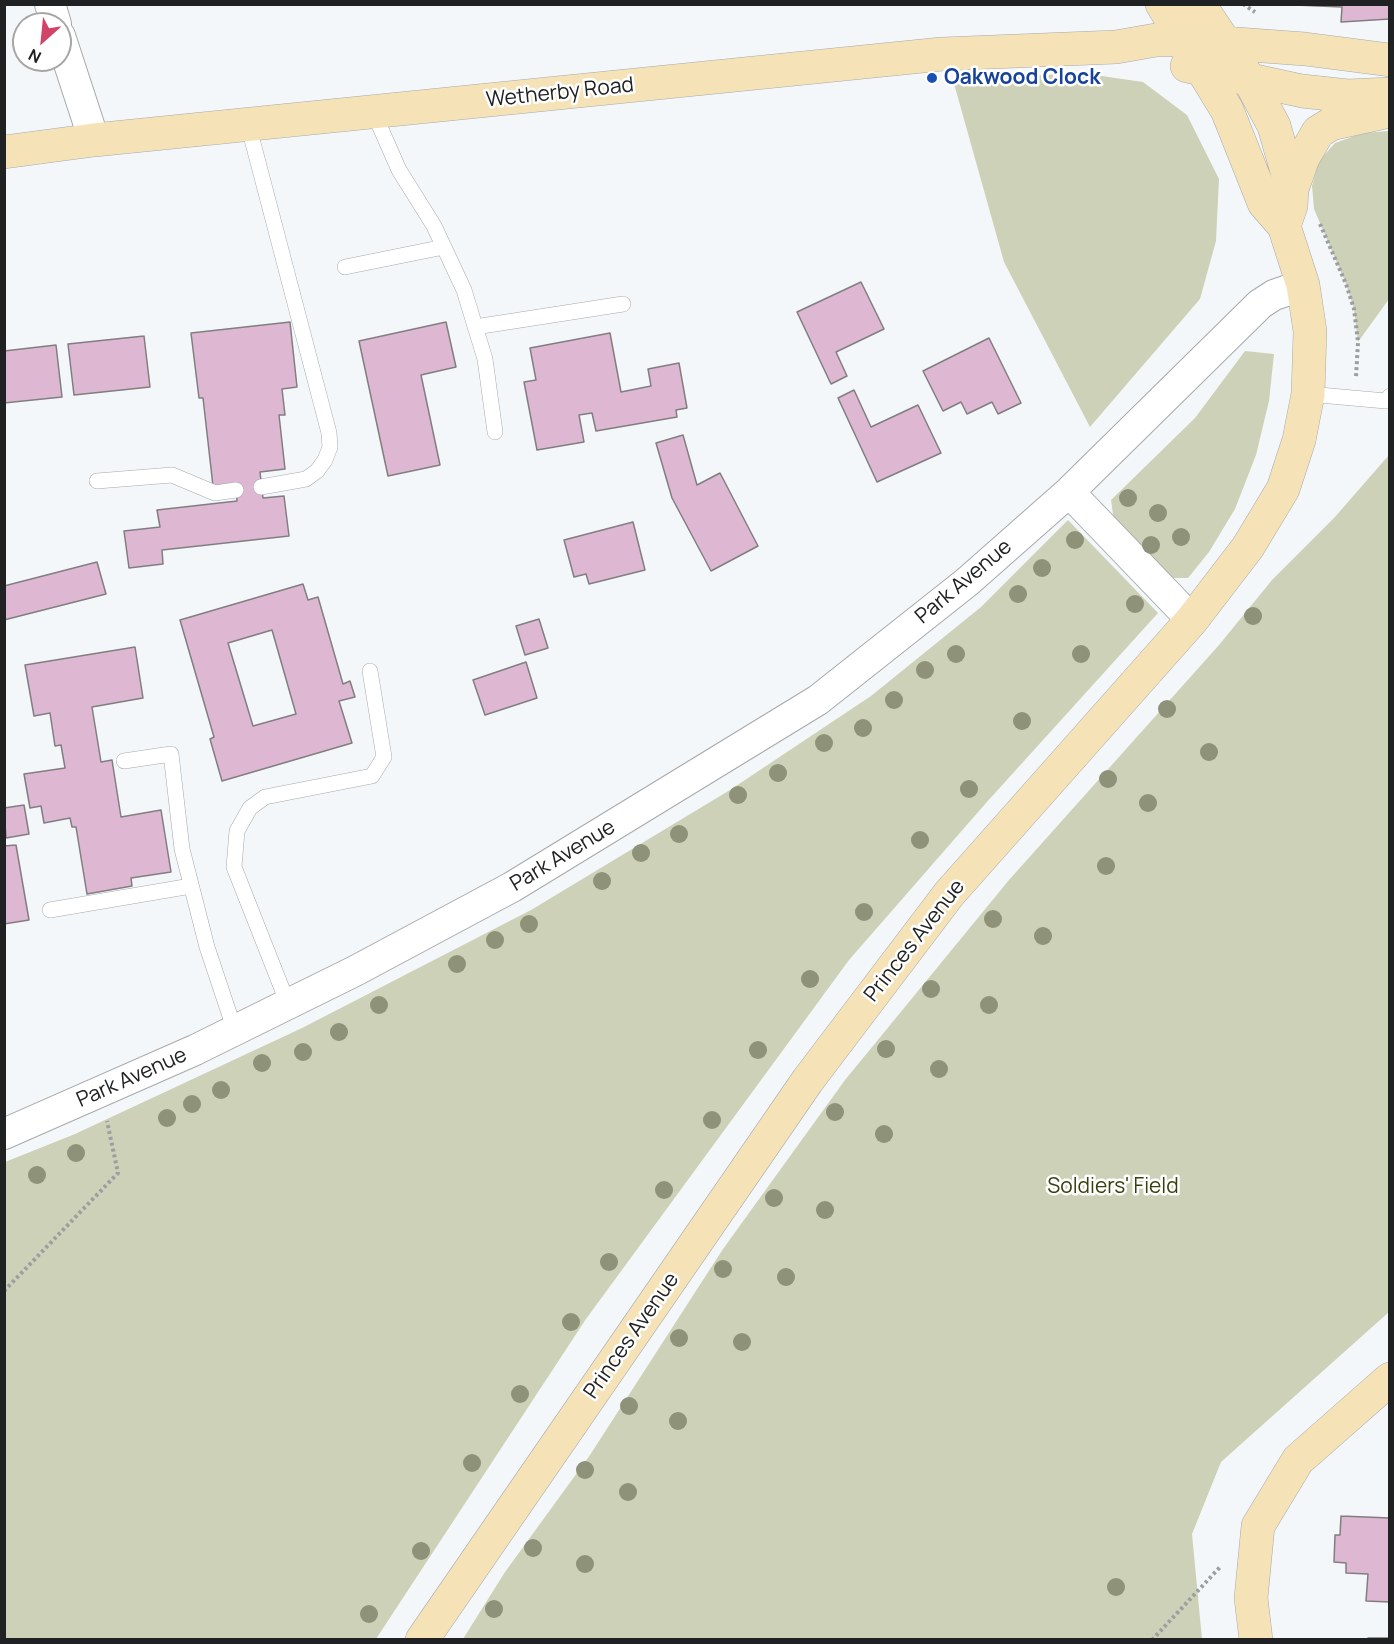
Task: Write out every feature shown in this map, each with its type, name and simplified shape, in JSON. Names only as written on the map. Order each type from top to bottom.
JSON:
[{"type":"street","name":"Princes Avenue","points":[[422,1640],[837,1043],[949,894],[1192,620],[1248,547],[1283,489],[1299,440],[1308,394],[1310,331],[1303,285],[1284,226],[1264,203],[1227,110],[1199,68],[1162,4]]},
{"type":"street","points":[[1199,4],[1249,79],[1275,126],[1292,189]]},
{"type":"street","name":"Wetherby Road","points":[[4,152],[94,140],[942,54],[1116,47],[1156,40],[1182,39],[1225,41],[1389,60]]},
{"type":"street","name":"Wetherby Road","points":[[1116,47],[1156,60],[1302,91],[1348,96],[1389,94]]},
{"type":"street","points":[[72,72],[94,140]]},
{"type":"street","points":[[1284,226],[1291,206],[1292,189],[1304,158],[1318,132],[1331,124],[1389,111]]},
{"type":"street","name":"Park Avenue","points":[[4,1134],[235,1031],[512,887],[818,700],[968,582],[1069,492],[1260,304],[1274,295],[1303,285]]},
{"type":"street","points":[[1069,492],[1192,620]]},
{"type":"street","points":[[1256,1640],[1251,1598],[1258,1526],[1298,1460],[1389,1378]]},
{"type":"lane","points":[[373,111],[399,170],[434,226],[464,290],[485,359],[495,432]]},
{"type":"lane","points":[[248,124],[329,433],[330,447],[326,460],[306,479],[261,487]]},
{"type":"lane","points":[[345,267],[444,247]]},
{"type":"lane","points":[[475,327],[623,304]]},
{"type":"lane","points":[[1308,394],[1386,401],[1389,396]]},
{"type":"lane","points":[[97,481],[172,475],[215,493],[236,490]]},
{"type":"lane","points":[[288,1004],[234,867],[237,831],[250,808],[265,797],[372,776],[384,757],[370,671]]},
{"type":"lane","points":[[124,760],[171,754],[182,849],[207,947],[235,1031]]},
{"type":"lane","points":[[50,910],[191,886]]},
{"type":"path","points":[[1318,220],[1346,284],[1354,309],[1358,342],[1354,398]]},
{"type":"path","points":[[4,1292],[118,1173],[101,1091]]},
{"type":"path","points":[[1152,1640],[1226,1561]]},
{"type":"green space","points":[[1081,73],[1143,82],[1187,115],[1219,179],[1216,241],[1200,299],[1090,427],[1004,262],[953,80]]},
{"type":"green space","points":[[1389,131],[1389,299],[1358,342],[1354,309],[1346,284],[1314,209],[1312,186],[1319,161],[1335,143],[1363,133]]},
{"type":"green space","points":[[1245,351],[1274,354],[1269,401],[1256,455],[1235,509],[1209,552],[1188,578],[1170,578],[1114,521],[1111,500],[1195,418]]},
{"type":"green space","name":"Soldiers' Field","points":[[1389,455],[1389,1312],[1221,1462],[1192,1534],[1202,1639],[463,1639],[505,1572],[590,1455],[723,1249],[845,1080],[1009,880],[1219,645],[1272,580],[1334,518]]},
{"type":"green space","points":[[1068,520],[1158,613],[986,803],[849,960],[586,1319],[376,1639],[5,1639],[5,1162],[75,1134],[302,1028],[531,910],[730,790],[871,696],[981,607]]},
{"type":"building","points":[[1272,4],[1390,4],[1390,19],[1341,22],[1342,7]]},
{"type":"building","points":[[861,282],[884,329],[836,352],[847,376],[831,384],[797,312]]},
{"type":"building","points":[[290,322],[297,387],[282,389],[285,415],[279,415],[285,469],[260,472],[263,498],[284,496],[289,536],[162,550],[163,564],[129,568],[124,531],[160,527],[157,510],[237,501],[236,484],[213,486],[203,398],[199,398],[191,333]]},
{"type":"building","points":[[446,322],[456,367],[421,375],[440,465],[388,476],[359,341]]},
{"type":"building","points":[[610,333],[621,392],[651,386],[648,369],[679,363],[687,408],[676,410],[677,417],[596,431],[592,413],[579,415],[584,442],[537,450],[524,382],[536,380],[530,348]]},
{"type":"building","points":[[144,336],[150,387],[74,395],[68,344]]},
{"type":"building","points":[[989,338],[1021,403],[998,414],[992,402],[967,414],[961,402],[943,411],[923,371]]},
{"type":"building","points":[[56,345],[62,397],[4,403],[4,351]]},
{"type":"building","points":[[854,390],[871,427],[918,405],[941,453],[877,482],[838,398]]},
{"type":"building","points":[[683,435],[697,485],[720,473],[758,546],[711,571],[672,498],[656,443]]},
{"type":"building","points":[[633,522],[645,570],[589,584],[586,574],[574,577],[564,540]]},
{"type":"building","points":[[97,562],[106,594],[4,620],[4,586]]},
{"type":"building","points":[[303,584],[308,600],[318,597],[343,684],[350,681],[355,697],[339,701],[352,743],[222,781],[210,739],[214,737],[180,620]],"holes":[[[272,630],[296,714],[253,726],[228,643]]]},
{"type":"building","points":[[539,619],[548,648],[525,655],[516,626]]},
{"type":"building","points":[[135,647],[143,698],[92,707],[101,762],[112,760],[121,817],[161,810],[171,872],[131,878],[132,886],[87,894],[76,827],[72,827],[70,818],[44,823],[41,806],[30,808],[24,774],[65,768],[61,745],[55,746],[50,713],[34,716],[25,665]]},
{"type":"building","points":[[526,662],[537,698],[485,715],[473,680]]},
{"type":"building","points":[[24,805],[29,834],[6,838],[4,808]]},
{"type":"building","points":[[16,845],[29,920],[4,924],[4,846]]},
{"type":"building","points":[[1341,1516],[1390,1518],[1390,1602],[1366,1601],[1368,1574],[1346,1573],[1346,1563],[1334,1562],[1335,1535],[1340,1535]]},
{"type":"building","points":[[1368,1638],[1390,1638],[1390,1640],[1368,1640]]},
{"type":"place","name":"Oakwood Clock","points":[[932,78]]}]
